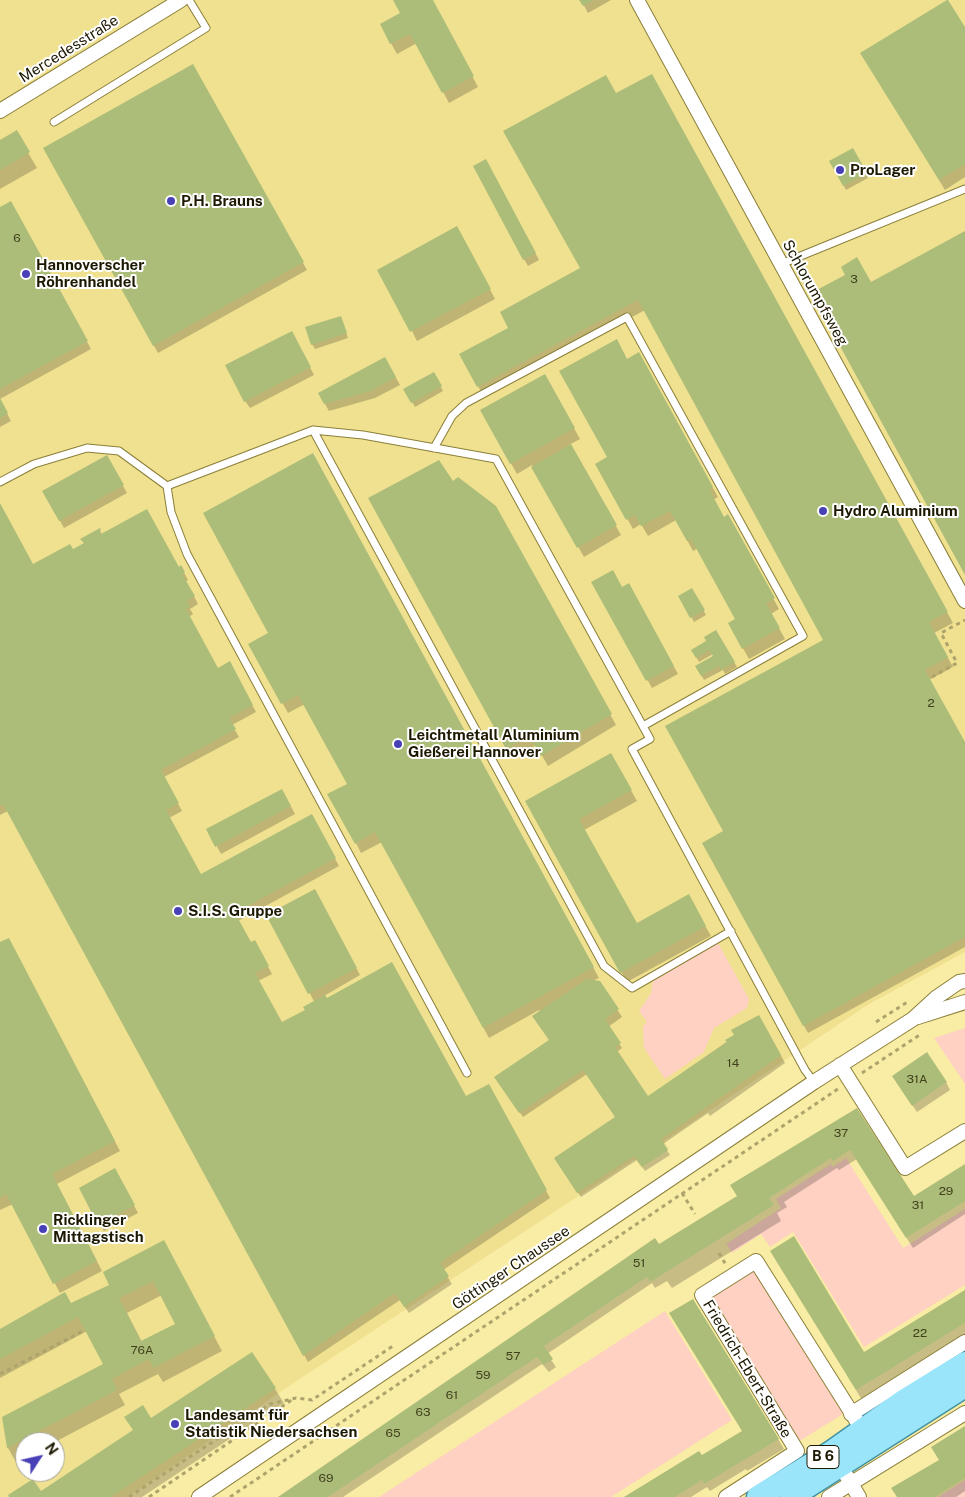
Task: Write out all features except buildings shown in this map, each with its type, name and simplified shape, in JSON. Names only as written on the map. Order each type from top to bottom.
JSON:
[{"type":"main road","name":"B 6","points":[[758,1497],[857,1423],[906,1400],[965,1363]]},
{"type":"main road","name":"B 6","points":[[791,1497],[846,1475],[965,1386]]},
{"type":"street","name":"Mercedesstraße","points":[[0,111],[181,0]]},
{"type":"street","name":"Schlorumpfsweg","points":[[637,0],[965,601]]},
{"type":"street","name":"Göttinger Chaussee","points":[[199,1497],[814,1082],[913,1018],[937,997],[963,980]]},
{"type":"street","name":"Göttinger Chaussee","points":[[913,1018],[965,1002]]},
{"type":"street","points":[[840,1065],[906,1168],[965,1131]]},
{"type":"street","name":"Friedrich-Ebert-Straße","points":[[726,1497],[797,1451],[702,1295],[756,1261],[857,1423]]},
{"type":"street","points":[[857,1423],[965,1342]]},
{"type":"street","points":[[829,1497],[846,1475],[965,1413]]},
{"type":"street","points":[[846,1475],[859,1497]]},
{"type":"lane","points":[[54,122],[206,28],[189,0]]},
{"type":"lane","points":[[781,264],[965,189]]},
{"type":"lane","points":[[434,448],[452,416],[466,403],[627,317],[803,636],[643,726]]},
{"type":"lane","points":[[313,430],[604,966],[632,988],[731,931]]},
{"type":"lane","points":[[167,486],[313,430],[363,434],[496,460],[650,739],[632,749],[805,1070],[814,1082]]},
{"type":"lane","points":[[0,482],[34,464],[87,448],[118,451],[167,486],[172,512],[187,554],[467,1072]]},
{"type":"path","points":[[932,677],[957,663],[941,633],[965,620]]},
{"type":"path","points":[[870,1027],[910,1000]]},
{"type":"path","points":[[230,1497],[922,1033]]},
{"type":"path","points":[[682,1193],[695,1214]]},
{"type":"path","points":[[719,1253],[726,1265]]},
{"type":"path","points":[[0,1374],[85,1330]]},
{"type":"path","points":[[129,1497],[270,1404],[296,1398],[149,1497]]},
{"type":"shaded area","points":[[0,0],[965,0],[965,952],[869,1004],[664,1141],[669,1149],[641,1168],[635,1159],[295,1382],[128,1497],[0,1497]]},
{"type":"shaded area","points":[[718,943],[749,999],[747,1008],[714,1028],[704,1052],[665,1079],[644,1048],[643,1026],[647,1022],[639,1011],[651,993],[653,981]]},
{"type":"shaded area","points":[[965,1028],[965,1084],[934,1038]]},
{"type":"shaded area","points":[[846,1158],[903,1248],[965,1209],[965,1285],[864,1347],[793,1232],[770,1247],[761,1234],[732,1253],[726,1244],[781,1208],[776,1199],[831,1164],[833,1167]]},
{"type":"shaded area","points":[[753,1270],[843,1414],[798,1442],[709,1298]]},
{"type":"shaded area","points":[[665,1311],[732,1420],[611,1497],[379,1497]]},
{"type":"shaded area","points":[[965,1480],[965,1497],[938,1497]]},
{"type":"place","name":"ProLager","points":[[840,170]]},
{"type":"place","name":"P.H. Brauns","points":[[171,201]]},
{"type":"place","name":"Hannoverscher Röhrenhandel","points":[[26,274]]},
{"type":"place","name":"Hydro Aluminium","points":[[823,511]]},
{"type":"place","name":"Leichtmetall Aluminium Gießerei Hannover","points":[[398,744]]},
{"type":"place","name":"S.I.S. Gruppe","points":[[178,911]]},
{"type":"place","name":"Ricklinger Mittagstisch","points":[[43,1229]]},
{"type":"place","name":"Landesamt für Statistik Niedersachsen","points":[[175,1424]]}]
